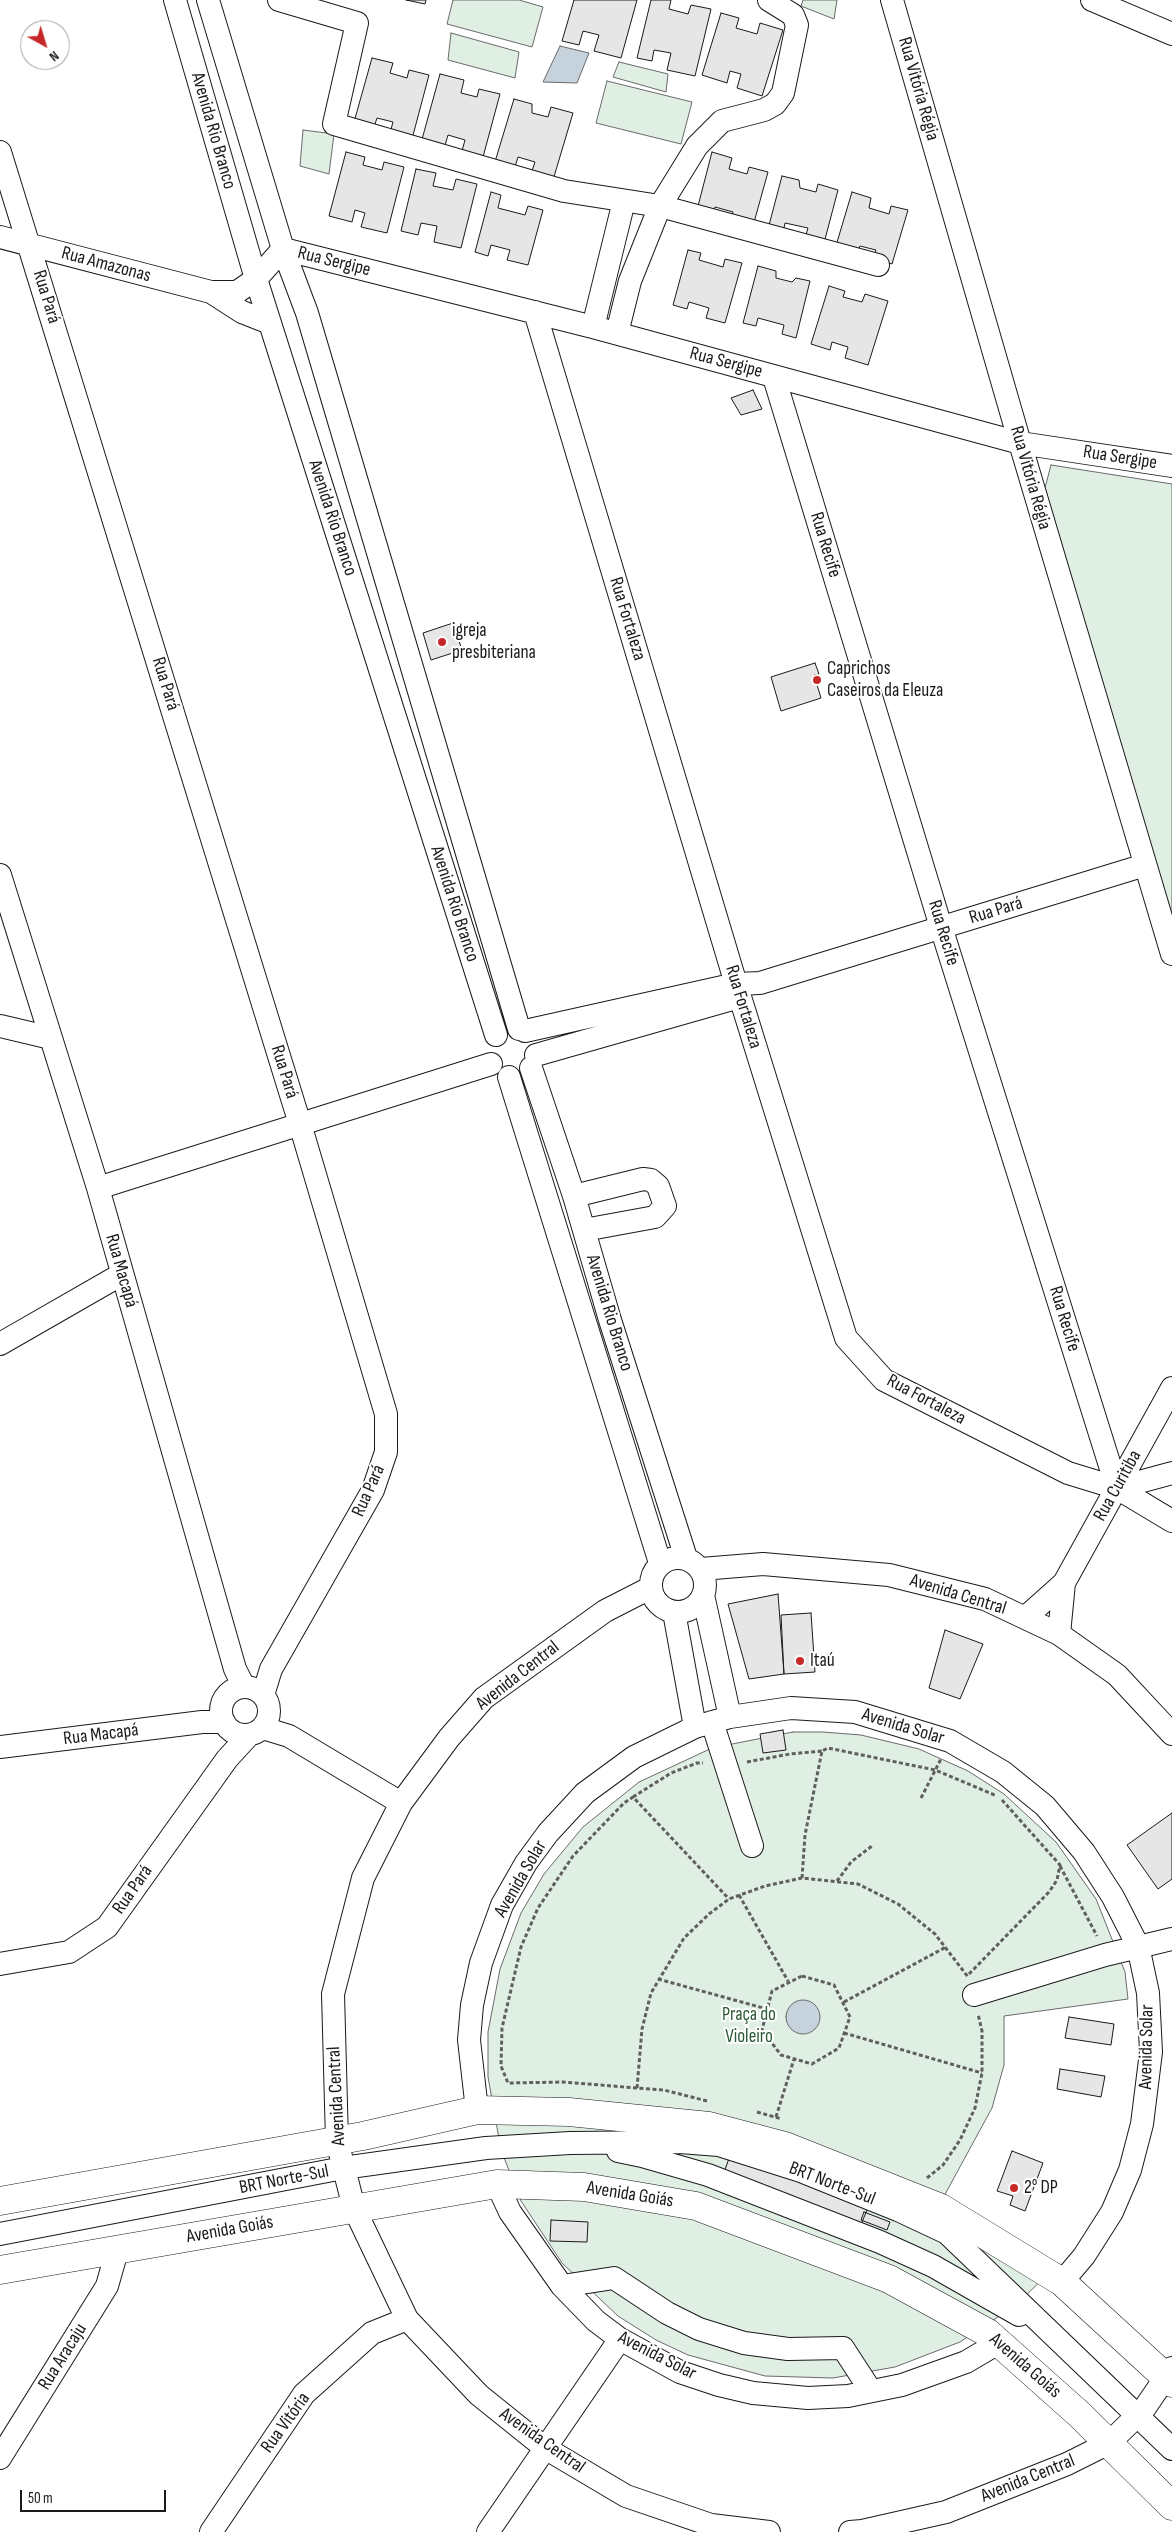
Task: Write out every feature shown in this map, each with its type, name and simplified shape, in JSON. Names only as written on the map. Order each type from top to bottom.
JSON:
[{"type":"main road","points":[[0,2201],[337,2141],[477,2110],[569,2112],[709,2126],[785,2146],[941,2208],[1062,2282],[1170,2376]]},
{"type":"main road","name":"Avenida Goiás","points":[[0,2270],[497,2184],[584,2187],[696,2206],[889,2279],[988,2333],[1109,2443],[1172,2506]]},
{"type":"street","name":"Avenida Rio Branco","points":[[175,0],[256,279],[496,1035]]},
{"type":"street","name":"Avenida Rio Branco","points":[[208,0],[283,249],[307,313],[522,1030]]},
{"type":"street","points":[[279,0],[356,23],[334,124],[564,191],[624,202],[660,206],[878,265]]},
{"type":"street","points":[[617,333],[630,281],[660,206],[697,146],[722,121],[764,110],[774,104],[784,93],[798,25],[793,15],[769,0]]},
{"type":"street","name":"Rua Vitória Régia","points":[[892,0],[1020,443],[1172,954]]},
{"type":"street","points":[[1092,0],[1172,34]]},
{"type":"street","name":"Rua Pará","points":[[0,152],[300,1124],[386,1414],[386,1452],[373,1490],[271,1669],[241,1708],[226,1759],[107,1927],[69,1952],[0,1964]]},
{"type":"street","points":[[593,326],[624,202]]},
{"type":"street","name":"Rua Amazonas","points":[[0,237],[212,292],[237,292],[256,279],[283,249]]},
{"type":"street","name":"Rua Sergipe","points":[[283,249],[593,326],[1020,443],[1172,466]]},
{"type":"street","name":"Rua Amazonas","points":[[212,292],[242,312],[270,323]]},
{"type":"street","name":"Rua Fortaleza","points":[[535,312],[738,991],[846,1338],[884,1380],[1068,1473],[1117,1488],[1172,1521]]},
{"type":"street","name":"Rua Recife","points":[[774,377],[941,927],[1117,1488]]},
{"type":"street","name":"Rua Pará","points":[[534,1062],[571,1044],[760,983],[1146,865]]},
{"type":"street","name":"Rua Macapá","points":[[0,875],[98,1188],[241,1708]]},
{"type":"street","name":"Rua Pará","points":[[522,1030],[738,991]]},
{"type":"street","points":[[565,1023],[571,1044]]},
{"type":"street","points":[[0,1026],[51,1038]]},
{"type":"street","points":[[507,1029],[522,1030],[534,1042],[534,1062],[521,1075],[510,1077],[498,1073],[491,1064],[488,1049],[496,1035],[507,1029]]},
{"type":"street","name":"Avenida Rio Branco","points":[[534,1062],[584,1230],[693,1564]]},
{"type":"street","name":"Rua Pará","points":[[98,1188],[491,1064]]},
{"type":"street","name":"Avenida Rio Branco","points":[[510,1077],[660,1563]]},
{"type":"street","points":[[574,1196],[643,1179],[651,1180],[658,1186],[665,1206],[661,1213],[655,1217],[584,1230]]},
{"type":"street","points":[[0,1344],[122,1274]]},
{"type":"street","name":"Rua Curitiba","points":[[1026,1618],[1064,1584],[1172,1388]]},
{"type":"street","points":[[1117,1488],[1172,1473]]},
{"type":"street","points":[[703,1595],[691,1609],[674,1612],[658,1604],[650,1588],[651,1578],[660,1563],[673,1558],[693,1564],[705,1586],[703,1595],[713,1722]]},
{"type":"street","name":"Avenida Central","points":[[693,1564],[763,1564],[889,1575],[985,1600],[1059,1634],[1117,1675],[1172,1734]]},
{"type":"street","name":"Rua Curitiba","points":[[1059,1634],[1064,1584]]},
{"type":"street","name":"Avenida Central","points":[[650,1588],[605,1611],[484,1698],[449,1738],[401,1803],[363,1878],[333,1994],[337,2141],[354,2208],[407,2319],[478,2395],[545,2448],[626,2496],[711,2525],[769,2532]]},
{"type":"street","points":[[674,1612],[713,1722],[752,1846]]},
{"type":"street","name":"Rua Macapá","points":[[0,1746],[241,1708],[401,1803]]},
{"type":"street","name":"Avenida Solar","points":[[477,2110],[469,2040],[472,2005],[481,1963],[502,1905],[532,1856],[584,1793],[634,1757],[713,1722],[791,1708],[855,1712],[950,1741],[1003,1772],[1045,1806],[1084,1852],[1113,1897],[1138,1946],[1148,1993],[1151,2052],[1142,2124],[1130,2170],[1112,2212],[1084,2256],[1062,2282]]},
{"type":"street","points":[[970,1986],[1172,1938]]},
{"type":"street","name":"BRT Norte-Sul","points":[[0,2234],[343,2168],[486,2148],[570,2143],[680,2142],[719,2145],[801,2171],[898,2210],[947,2233],[1136,2417],[1172,2449]]},
{"type":"street","name":"BRT Norte-Sul","points":[[570,2143],[642,2156],[708,2175],[880,2242],[933,2266],[1050,2333]]},
{"type":"street","name":"Avenida Solar","points":[[497,2184],[510,2212],[562,2286],[596,2321],[620,2339],[680,2372],[719,2385],[754,2393],[808,2398],[848,2396],[902,2385],[966,2362],[1000,2342]]},
{"type":"street","name":"Rua Aracaju","points":[[0,2458],[107,2286],[117,2251]]},
{"type":"street","points":[[562,2286],[614,2278],[666,2313],[699,2329],[744,2343],[788,2349],[843,2348],[871,2391]]},
{"type":"street","name":"Rua Vitória","points":[[211,2532],[304,2394],[372,2333],[407,2319]]},
{"type":"street","points":[[488,2532],[620,2339]]},
{"type":"street","name":"Avenida Central","points":[[850,2532],[862,2532],[946,2512],[1067,2464],[1109,2443],[1144,2409],[1170,2376]]},
{"type":"path","points":[[921,1798],[950,1741]]},
{"type":"path","points":[[802,1878],[805,1835],[822,1751],[835,1748],[935,1770],[999,1797],[1060,1865],[1094,1929],[1105,1955]]},
{"type":"path","points":[[710,2101],[664,2090],[563,2082],[508,2083],[501,2066],[502,2028],[520,1947],[538,1908],[573,1856],[624,1803],[633,1797],[729,1899]]},
{"type":"path","points":[[836,1882],[851,1862],[872,1846]]},
{"type":"path","points":[[970,1986],[1049,1892],[1057,1880],[1060,1865]]},
{"type":"path","points":[[637,2088],[642,2029],[651,1992],[684,1938],[709,1914],[729,1899],[739,1895],[765,1886],[802,1878],[858,1884],[898,1904],[935,1934],[946,1947],[970,1986],[982,2030],[982,2073],[975,2108],[960,2140],[943,2165],[927,2178],[918,2174]]},
{"type":"path","points":[[739,1895],[788,1981]]},
{"type":"path","points":[[844,2002],[946,1947]]},
{"type":"path","points":[[802,1976],[834,1985],[850,2017],[839,2048],[812,2064],[781,2055],[762,2030],[772,1991],[788,1981],[802,1976]]},
{"type":"path","points":[[658,1979],[767,2009]]},
{"type":"path","points":[[844,2033],[982,2073]]},
{"type":"path","points":[[776,2117],[794,2059]]},
{"type":"path","points":[[748,2110],[784,2120]]},
{"type":"green space","points":[[453,0],[519,0],[543,7],[532,47],[447,24]]},
{"type":"green space","points":[[803,0],[837,0],[834,19],[801,6]]},
{"type":"green space","points":[[451,33],[519,52],[515,78],[448,60]]},
{"type":"green space","points":[[619,62],[668,74],[666,92],[613,77]]},
{"type":"green space","points":[[607,81],[692,102],[681,144],[596,123]]},
{"type":"green space","points":[[303,130],[334,134],[329,174],[300,166]]},
{"type":"green space","points":[[1051,465],[1172,484],[1172,918],[1045,488]]},
{"type":"green space","name":"Praça do Violeiro","points":[[793,1732],[861,1735],[919,1749],[968,1771],[1004,1794],[1056,1842],[1096,1899],[1125,1972],[1128,1999],[1004,2016],[1004,2065],[992,2108],[943,2198],[1053,2269],[1016,2305],[960,2342],[895,2367],[833,2378],[765,2376],[688,2355],[656,2340],[618,2316],[562,2263],[521,2201],[501,2150],[488,2077],[488,2032],[500,1969],[521,1913],[544,1874],[583,1827],[639,1782],[712,1748]]},
{"type":"shaded area","points":[[560,46],[589,53],[577,83],[543,82]]},
{"type":"shaded area","points":[[803,2000],[815,2005],[820,2017],[815,2029],[803,2034],[791,2029],[786,2017],[791,2005]]},
{"type":"building","points":[[406,0],[426,0],[425,4]]},
{"type":"building","points":[[574,0],[637,0],[621,58],[594,51],[599,35],[583,31],[579,45],[562,41]]},
{"type":"building","points":[[651,0],[671,0],[669,9],[688,14],[691,5],[711,9],[695,76],[667,70],[671,53],[654,50],[652,61],[637,58]]},
{"type":"building","points":[[721,13],[739,18],[736,28],[757,34],[760,23],[783,30],[762,96],[737,88],[741,74],[730,71],[727,83],[702,75]]},
{"type":"building","points":[[372,58],[393,63],[390,73],[407,78],[409,70],[429,75],[412,139],[390,133],[393,122],[377,118],[374,127],[354,122]]},
{"type":"building","points":[[440,74],[464,80],[461,93],[477,97],[479,89],[500,94],[483,157],[462,151],[465,140],[448,135],[444,149],[421,143]]},
{"type":"building","points":[[514,99],[532,104],[532,113],[548,117],[551,107],[573,113],[553,180],[531,174],[535,162],[518,157],[514,170],[494,165]]},
{"type":"building","points":[[346,152],[365,157],[363,165],[382,170],[384,162],[404,167],[387,233],[361,227],[365,213],[355,210],[352,222],[329,216]]},
{"type":"building","points":[[712,152],[732,158],[729,169],[747,174],[749,167],[768,172],[753,226],[731,220],[733,212],[715,207],[713,214],[697,210]]},
{"type":"building","points":[[416,169],[436,173],[433,186],[453,190],[456,179],[477,184],[461,248],[434,242],[437,226],[421,223],[418,235],[401,231]]},
{"type":"building","points":[[782,176],[799,180],[800,188],[816,192],[818,184],[838,190],[824,243],[805,238],[808,228],[785,223],[783,233],[768,229]]},
{"type":"building","points":[[491,192],[501,195],[498,208],[525,215],[528,206],[543,210],[528,265],[507,260],[510,250],[491,245],[488,256],[475,252]]},
{"type":"building","points":[[852,192],[871,198],[869,208],[889,214],[891,206],[908,210],[892,264],[873,258],[876,250],[860,246],[857,255],[835,249]]},
{"type":"building","points":[[688,250],[701,253],[699,260],[723,267],[725,259],[742,263],[725,323],[706,318],[709,308],[689,302],[687,309],[673,305]]},
{"type":"building","points":[[758,266],[776,271],[776,278],[792,282],[796,278],[810,281],[796,338],[782,334],[784,325],[758,318],[756,326],[743,323]]},
{"type":"building","points":[[829,286],[845,291],[843,297],[862,302],[865,294],[888,301],[868,365],[845,358],[848,347],[832,342],[830,350],[811,344]]},
{"type":"building","points":[[753,390],[762,409],[741,415],[731,398]]},
{"type":"building","name":"igreja presbiteriana","points":[[453,623],[462,650],[431,660],[423,633]]},
{"type":"building","points":[[815,663],[819,674],[814,675],[821,698],[781,711],[771,677]]},
{"type":"building","points":[[778,1594],[784,1674],[749,1679],[728,1604]]},
{"type":"building","points":[[811,1613],[815,1672],[784,1674],[781,1615]]},
{"type":"building","points":[[945,1630],[983,1644],[960,1699],[929,1688]]},
{"type":"building","points":[[783,1730],[786,1750],[763,1753],[760,1734]]},
{"type":"building","points":[[1172,1813],[1172,1879],[1158,1889],[1127,1845]]},
{"type":"building","points":[[1069,2017],[1114,2024],[1111,2045],[1065,2038]]},
{"type":"building","points":[[1060,2069],[1105,2076],[1101,2097],[1057,2089]]},
{"type":"building","points":[[1012,2151],[1043,2163],[1025,2211],[1010,2205],[1013,2196],[997,2191]]},
{"type":"building","points":[[731,2153],[869,2205],[860,2227],[723,2175]]},
{"type":"building","points":[[864,2212],[890,2222],[887,2230],[861,2220]]},
{"type":"building","points":[[551,2220],[588,2222],[587,2242],[550,2241]]},
{"type":"place","name":"igreja presbiteriana","points":[[442,642]]},
{"type":"place","name":"Caprichos Caseiros da Eleuza","points":[[817,680]]},
{"type":"place","name":"Itaú","points":[[800,1661]]},
{"type":"place","name":"2° DP","points":[[1014,2188]]}]
